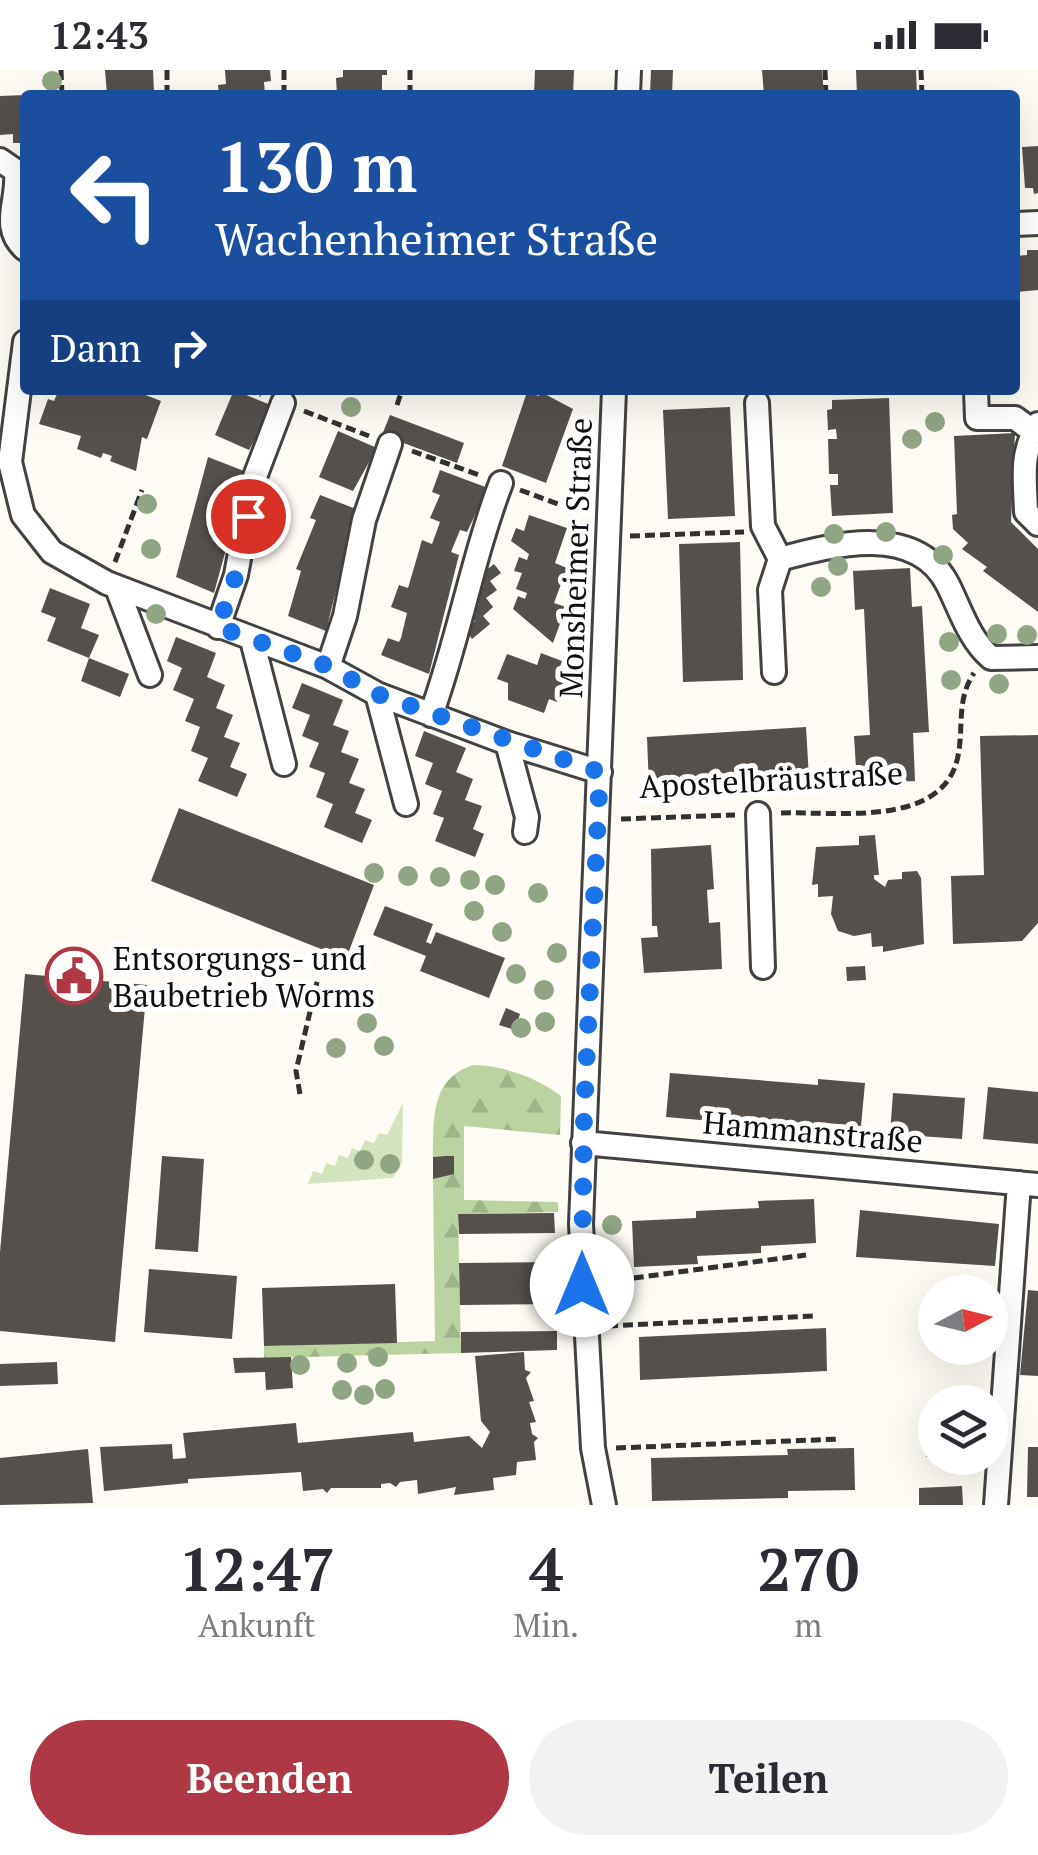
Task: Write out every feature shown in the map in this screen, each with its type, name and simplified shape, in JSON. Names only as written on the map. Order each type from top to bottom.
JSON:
[{"type":"street","points":[[0,160],[16,171],[17,192],[7,222],[13,240],[20,245]]},
{"type":"street","points":[[20,382],[10,462],[23,515],[52,552],[112,586],[328,666],[377,694],[507,743],[600,772]]},
{"type":"street","name":"Monsheimer Straße","points":[[604,1505],[594,1448],[584,1327],[582,1143],[614,395]]},
{"type":"street","points":[[976,395],[977,418],[1015,418],[1036,428],[1026,444],[1024,460],[1026,512],[1038,524]]},
{"type":"street","points":[[218,627],[236,575],[253,482],[282,403]]},
{"type":"street","points":[[757,403],[764,526],[780,559],[770,590],[774,672]]},
{"type":"street","points":[[328,666],[345,616],[364,520],[390,444]]},
{"type":"street","points":[[432,714],[452,656],[476,550],[501,483]]},
{"type":"street","points":[[780,559],[829,546],[912,548],[937,566],[968,629],[991,658],[1038,657]]},
{"type":"street","points":[[112,586],[150,675]]},
{"type":"street","points":[[252,640],[284,764]]},
{"type":"street","points":[[377,694],[406,804]]},
{"type":"street","points":[[507,743],[527,818],[526,832]]},
{"type":"street","points":[[758,814],[763,967]]},
{"type":"street","name":"Hammanstraße","points":[[582,1143],[1029,1184]]},
{"type":"street","points":[[996,1505],[1029,1184]]},
{"type":"path","points":[[260,395],[558,504],[610,506]]},
{"type":"path","points":[[397,405],[400,395]]},
{"type":"path","points":[[112,586],[142,490]]},
{"type":"path","points":[[609,536],[754,531],[780,559]]},
{"type":"path","name":"Apostelbräustraße","points":[[596,820],[900,809],[933,796],[955,766],[960,706],[967,683],[991,658]]},
{"type":"path","points":[[300,1094],[296,1071],[318,978]]},
{"type":"path","points":[[582,1285],[806,1254]]},
{"type":"path","points":[[584,1327],[814,1316]]},
{"type":"path","points":[[594,1448],[838,1439]]},
{"type":"green space","points":[[473,1065],[519,1074],[561,1096],[560,1135],[464,1126],[464,1200],[558,1202],[558,1212],[458,1214],[461,1353],[264,1358],[264,1346],[435,1341],[433,1179],[454,1173],[454,1156],[433,1157],[435,1115],[449,1080]]},
{"type":"green space","points":[[403,1103],[402,1163],[393,1178],[308,1184],[313,1171],[322,1174],[326,1163],[335,1166],[339,1155],[348,1158],[352,1148],[360,1151],[365,1140],[374,1143],[379,1133],[387,1135]]},
{"type":"building","points":[[105,70],[153,70],[154,90],[107,90]]},
{"type":"building","points":[[225,70],[270,70],[271,81],[264,82],[265,90],[218,90],[218,85],[226,84]]},
{"type":"building","points":[[343,70],[387,70],[387,75],[382,75],[382,90],[337,90],[336,78],[343,77]]},
{"type":"building","points":[[535,70],[574,70],[573,90],[534,90]]},
{"type":"building","points":[[651,70],[673,70],[672,90],[650,90]]},
{"type":"building","points":[[762,70],[822,70],[824,90],[764,90]]},
{"type":"building","points":[[856,70],[916,70],[917,90],[857,90]]},
{"type":"building","points":[[20,95],[20,143],[13,143],[13,134],[0,135],[0,96]]},
{"type":"building","points":[[1038,146],[1038,193],[1034,194],[1033,188],[1025,188],[1022,147]]},
{"type":"building","points":[[1027,250],[1038,250],[1038,290],[1020,292],[1020,256],[1027,255]]},
{"type":"building","points":[[57,395],[146,395],[161,401],[147,439],[142,437],[136,471],[110,461],[112,456],[103,453],[101,458],[77,449],[81,436],[39,424],[48,399],[54,401]]},
{"type":"building","points":[[232,395],[246,395],[273,406],[249,450],[215,435]]},
{"type":"building","points":[[526,395],[547,395],[573,409],[546,483],[502,466]]},
{"type":"building","points":[[889,398],[893,513],[832,516],[830,485],[838,485],[838,474],[829,474],[828,439],[837,439],[836,429],[828,430],[827,410],[832,409],[832,400]]},
{"type":"building","points":[[730,407],[735,516],[668,519],[663,410]]},
{"type":"building","points":[[390,415],[464,443],[457,463],[382,435]]},
{"type":"building","points":[[338,431],[377,448],[353,491],[319,477]]},
{"type":"building","points":[[1015,433],[1011,522],[1038,549],[1038,612],[983,571],[987,567],[962,549],[968,543],[953,529],[952,515],[957,514],[954,436]]},
{"type":"building","points":[[208,457],[244,471],[229,518],[234,520],[214,593],[176,577]]},
{"type":"building","points":[[440,470],[488,488],[467,532],[460,530],[451,552],[459,555],[429,674],[381,655],[388,638],[399,642],[401,638],[407,613],[391,607],[399,585],[408,588],[422,540],[432,544],[440,522],[430,518],[440,495],[432,492]]},
{"type":"building","points":[[320,495],[356,509],[326,631],[288,616],[301,571],[296,569],[316,520],[310,518]]},
{"type":"building","points":[[529,515],[567,528],[555,563],[567,568],[554,603],[566,607],[553,643],[513,609],[518,596],[525,599],[527,593],[516,589],[522,573],[514,571],[519,557],[527,560],[529,554],[511,541],[516,528],[524,531]]},
{"type":"building","points":[[740,542],[743,680],[683,682],[679,544]]},
{"type":"building","points":[[494,564],[501,573],[490,581],[497,590],[486,598],[493,607],[483,616],[490,624],[472,639],[465,629],[475,621],[468,613],[479,604],[472,595],[484,586],[477,577]]},
{"type":"building","points":[[910,568],[912,607],[922,606],[929,732],[913,733],[915,781],[857,784],[854,736],[870,735],[864,609],[855,610],[853,571]]},
{"type":"building","points":[[50,588],[90,604],[81,628],[99,635],[89,658],[47,641],[56,618],[41,612]]},
{"type":"building","points":[[176,637],[216,653],[207,677],[225,685],[216,708],[233,715],[224,737],[240,743],[230,767],[247,774],[237,797],[198,781],[208,758],[191,751],[200,727],[185,721],[194,699],[173,690],[182,668],[167,661]]},
{"type":"building","points":[[541,653],[562,661],[556,678],[565,681],[557,702],[549,699],[544,713],[508,700],[508,683],[497,679],[507,654],[537,665]]},
{"type":"building","points":[[89,658],[129,674],[120,697],[81,681]]},
{"type":"building","points":[[302,683],[343,700],[333,725],[349,731],[341,752],[359,759],[349,783],[365,789],[355,813],[372,820],[362,843],[324,827],[333,804],[316,797],[325,773],[309,767],[319,743],[302,736],[310,715],[292,708]]},
{"type":"building","points":[[806,727],[809,778],[649,788],[647,737]]},
{"type":"building","points":[[424,731],[466,748],[456,772],[473,779],[465,800],[482,806],[473,829],[484,834],[475,857],[435,841],[444,818],[433,814],[442,791],[425,784],[433,763],[415,756]]},
{"type":"building","points":[[1038,735],[1038,923],[1022,941],[953,944],[951,876],[984,875],[980,736]]},
{"type":"building","points":[[179,808],[374,885],[346,959],[151,881]]},
{"type":"building","points":[[875,835],[879,875],[874,875],[874,879],[885,887],[888,880],[902,879],[902,872],[917,871],[921,878],[924,944],[883,952],[883,946],[872,947],[871,933],[854,936],[838,931],[831,914],[833,896],[818,897],[818,884],[812,885],[816,847],[859,845],[859,836]]},
{"type":"building","points":[[711,845],[714,889],[707,890],[709,923],[720,922],[722,969],[644,973],[641,938],[658,937],[657,926],[652,926],[651,849]]},
{"type":"building","points":[[385,906],[433,924],[426,942],[431,944],[436,932],[505,958],[489,998],[420,971],[426,956],[373,935]]},
{"type":"building","points":[[865,966],[866,980],[847,981],[846,967]]},
{"type":"building","points":[[25,974],[147,985],[115,1342],[0,1331],[0,1252]]},
{"type":"building","points":[[506,1008],[520,1014],[515,1030],[499,1025]]},
{"type":"building","points":[[670,1073],[818,1085],[818,1079],[865,1083],[861,1126],[814,1122],[814,1130],[666,1117]]},
{"type":"building","points":[[988,1087],[1038,1092],[1038,1144],[983,1139]]},
{"type":"building","points":[[893,1093],[965,1098],[962,1139],[890,1134]]},
{"type":"building","points":[[162,1156],[204,1159],[198,1252],[155,1249]]},
{"type":"building","points":[[454,1156],[454,1174],[433,1179],[433,1157]]},
{"type":"building","points":[[814,1199],[816,1243],[761,1246],[761,1253],[697,1256],[698,1264],[634,1267],[632,1221],[696,1218],[696,1211],[759,1208],[758,1201]]},
{"type":"building","points":[[860,1210],[999,1224],[995,1266],[856,1257]]},
{"type":"building","points":[[554,1213],[555,1233],[459,1234],[458,1214]]},
{"type":"building","points":[[556,1262],[556,1304],[460,1305],[459,1263]]},
{"type":"building","points":[[149,1269],[237,1276],[232,1339],[144,1332]]},
{"type":"building","points":[[395,1284],[397,1343],[264,1346],[262,1288]]},
{"type":"building","points":[[1028,1290],[1038,1291],[1038,1376],[1020,1375]]},
{"type":"building","points":[[826,1328],[827,1371],[640,1380],[639,1337]]},
{"type":"building","points":[[557,1331],[557,1350],[461,1353],[461,1332]]},
{"type":"building","points":[[524,1352],[525,1370],[531,1372],[526,1378],[534,1401],[529,1402],[536,1422],[530,1423],[532,1434],[538,1438],[534,1442],[536,1460],[517,1462],[516,1475],[493,1478],[494,1490],[454,1495],[456,1487],[418,1494],[417,1480],[400,1482],[396,1487],[390,1483],[381,1484],[381,1488],[331,1488],[327,1493],[323,1489],[303,1491],[301,1472],[188,1479],[188,1483],[104,1491],[100,1447],[172,1444],[173,1459],[186,1458],[183,1433],[296,1423],[298,1443],[413,1432],[414,1442],[469,1436],[482,1448],[490,1432],[481,1421],[475,1356]]},
{"type":"building","points":[[291,1357],[293,1388],[266,1390],[265,1372],[235,1373],[233,1358]]},
{"type":"building","points":[[57,1362],[58,1384],[0,1386],[0,1364]]},
{"type":"building","points":[[1028,1447],[1038,1447],[1038,1497],[1027,1497]]},
{"type":"building","points":[[854,1448],[855,1490],[788,1491],[788,1498],[652,1501],[651,1458],[788,1455],[787,1449]]},
{"type":"building","points":[[88,1449],[93,1503],[0,1505],[0,1458]]},
{"type":"building","points":[[962,1486],[963,1505],[919,1505],[919,1488]]},
{"type":"place","name":"Entsorgungs- und Baubetrieb Worms","points":[[74,976]]},
{"type":"route","points":[[248,516],[236,575],[218,627],[328,666],[377,694],[507,743],[600,772],[584,1114],[582,1285]]}]
